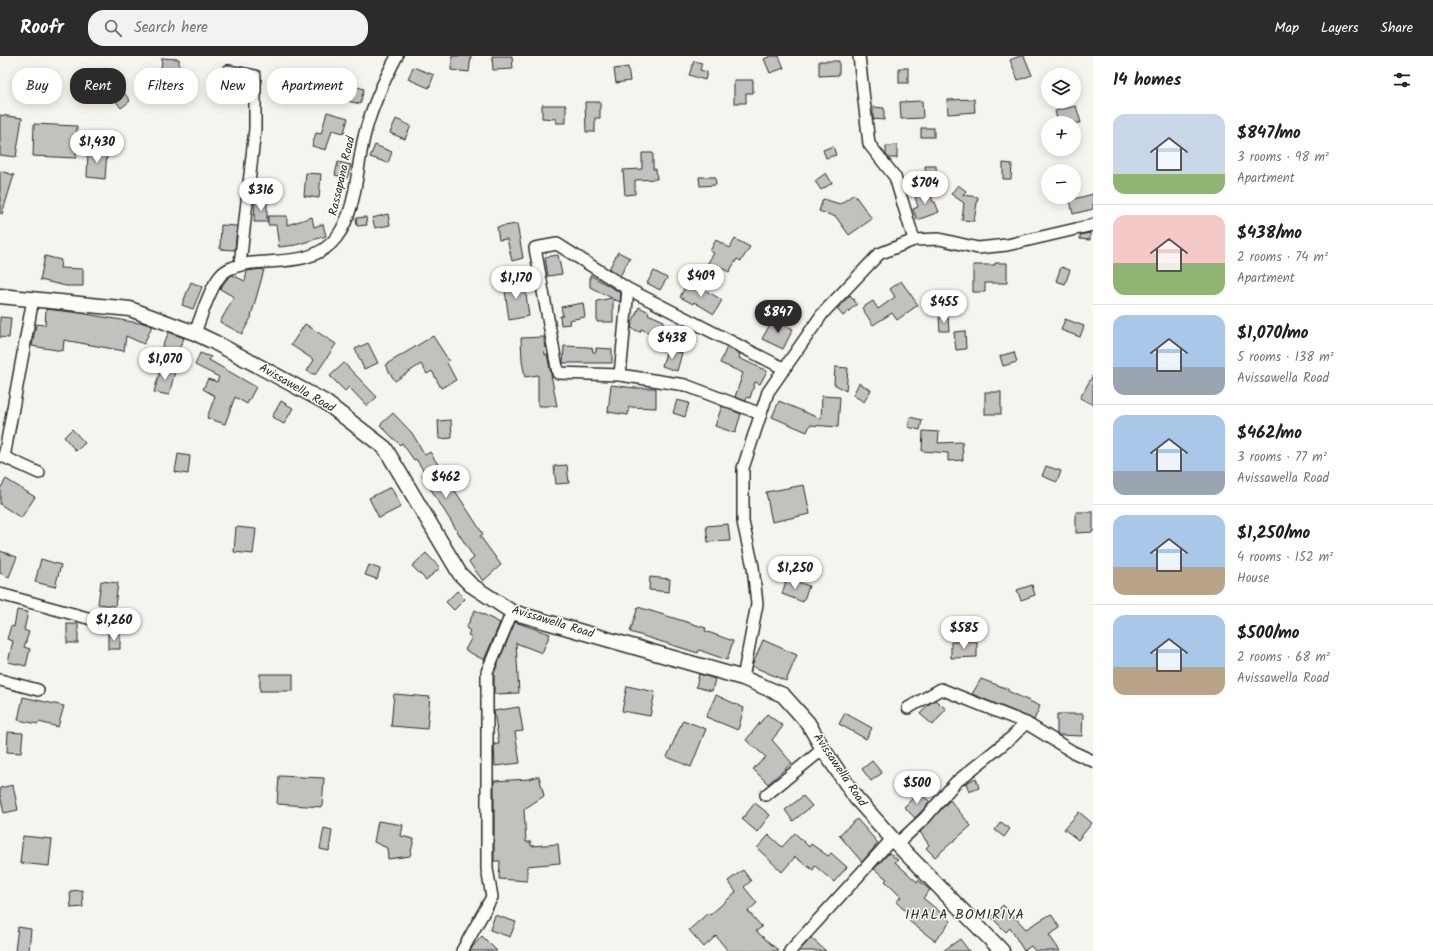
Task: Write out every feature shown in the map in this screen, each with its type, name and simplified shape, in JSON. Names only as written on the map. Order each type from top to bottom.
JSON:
[{"type":"main road","name":"Avissawella Road","points":[[0,296],[130,309],[195,332],[325,402],[385,448],[460,574],[471,585],[512,612],[743,678],[783,695],[808,723],[823,750],[856,798],[894,842],[1002,951]]},
{"type":"street","name":"Rassapana Road","points":[[195,332],[217,280],[229,269],[240,265],[261,262],[307,258],[325,249],[340,232],[346,220],[353,198],[364,137],[375,100],[397,56]]},
{"type":"street","points":[[859,56],[869,144],[895,177],[914,240]]},
{"type":"street","points":[[240,265],[254,129],[254,104]]},
{"type":"street","points":[[743,678],[757,604],[753,567],[742,522],[742,468],[768,392],[823,313],[879,254],[914,240],[939,239],[978,248],[1007,245],[1093,225]]},
{"type":"street","points":[[761,414],[685,385],[620,375],[558,373],[535,248],[557,244],[628,289],[785,369]]},
{"type":"street","points":[[620,375],[628,289]]},
{"type":"street","points":[[33,299],[4,457],[39,473]]},
{"type":"street","points":[[0,594],[117,626]]},
{"type":"street","points":[[462,951],[492,897],[487,869],[487,672],[512,612]]},
{"type":"street","points":[[0,680],[38,690]]},
{"type":"street","points":[[908,708],[941,689],[1026,723],[1073,752],[1093,761]]},
{"type":"street","points":[[790,951],[894,842],[925,818],[955,783],[1012,737],[1026,723]]},
{"type":"street","points":[[766,795],[823,750]]},
{"type":"building","points":[[452,56],[471,56],[469,72],[451,70]]},
{"type":"building","points":[[492,56],[512,56],[513,69],[493,70]]},
{"type":"building","points":[[771,56],[779,56],[784,68],[770,73],[764,59]]},
{"type":"building","points":[[1024,56],[1032,75],[1018,80],[1010,60]]},
{"type":"building","points":[[162,58],[179,59],[179,68],[161,68]]},
{"type":"building","points":[[694,61],[702,63],[700,70],[707,72],[705,80],[689,75]]},
{"type":"building","points":[[819,61],[839,61],[839,75],[819,76]]},
{"type":"building","points":[[413,67],[434,75],[429,88],[408,79]]},
{"type":"building","points":[[628,67],[630,81],[616,83],[614,69]]},
{"type":"building","points":[[899,68],[908,68],[908,83],[899,83]]},
{"type":"building","points":[[734,80],[753,80],[753,93],[746,93],[746,103],[734,103]]},
{"type":"building","points":[[357,87],[364,89],[360,104],[357,103]]},
{"type":"building","points":[[126,95],[130,101],[121,108],[118,104],[126,104]]},
{"type":"building","points":[[974,99],[975,112],[948,114],[947,100]]},
{"type":"building","points":[[922,101],[923,118],[901,119],[900,102]]},
{"type":"building","points":[[585,102],[600,102],[600,118],[595,118],[595,132],[586,132]]},
{"type":"building","points":[[542,105],[566,105],[566,123],[556,123],[556,119],[542,118]]},
{"type":"building","points":[[873,107],[884,108],[884,120],[873,119]]},
{"type":"building","points":[[1068,108],[1077,108],[1079,116],[1056,116],[1055,111]]},
{"type":"building","points":[[327,112],[348,118],[344,133],[332,130],[326,150],[312,146],[316,133],[321,134]]},
{"type":"building","points":[[0,115],[22,118],[16,157],[0,155]]},
{"type":"building","points":[[396,119],[411,126],[405,139],[390,133]]},
{"type":"building","points":[[34,124],[77,126],[76,158],[33,156]]},
{"type":"building","points":[[921,128],[934,128],[934,137],[921,137]]},
{"type":"building","points":[[375,145],[392,152],[388,163],[370,157]]},
{"type":"building","points":[[897,145],[897,158],[889,158],[886,155],[886,146]]},
{"type":"building","points":[[833,146],[836,155],[826,158],[823,150]]},
{"type":"building","points":[[88,150],[107,151],[105,179],[87,177]]},
{"type":"building","points":[[642,153],[653,153],[653,169],[656,169],[657,179],[635,180],[635,194],[625,195],[623,170],[642,169]]},
{"type":"building","points":[[338,162],[351,165],[347,178],[335,175]]},
{"type":"building","points":[[1003,163],[1012,164],[1011,179],[1003,179]]},
{"type":"building","points":[[925,166],[936,166],[937,180],[931,180],[926,177]]},
{"type":"building","points":[[0,171],[14,175],[2,214],[0,213]]},
{"type":"building","points":[[306,173],[321,174],[319,198],[304,196]]},
{"type":"building","points":[[826,173],[832,183],[821,190],[815,181]]},
{"type":"building","points":[[699,177],[715,177],[716,185],[700,186]]},
{"type":"building","points":[[958,185],[966,191],[963,195],[978,197],[974,221],[962,220],[964,203],[951,194]]},
{"type":"building","points":[[929,188],[933,202],[935,202],[939,212],[917,220],[913,209],[918,207],[914,193]]},
{"type":"building","points":[[854,194],[872,219],[849,235],[836,217],[819,211],[823,199],[840,204]]},
{"type":"building","points":[[1093,194],[1093,209],[1073,214],[1071,204],[1081,204],[1081,197]]},
{"type":"building","points":[[255,201],[267,202],[267,222],[254,222]]},
{"type":"building","points":[[388,214],[390,225],[375,228],[372,218]]},
{"type":"building","points":[[268,216],[287,216],[287,225],[312,217],[314,227],[323,224],[326,236],[296,245],[279,247],[276,225],[268,225]]},
{"type":"building","points":[[366,217],[367,225],[357,226],[356,218]]},
{"type":"building","points":[[517,224],[523,258],[512,261],[507,239],[499,240],[497,227]]},
{"type":"building","points":[[221,225],[237,226],[235,250],[220,249]]},
{"type":"building","points":[[1090,233],[1090,240],[1080,239],[1080,235]]},
{"type":"building","points":[[735,239],[750,247],[741,261],[737,259],[729,272],[721,268],[718,273],[706,266],[714,253],[710,251],[716,240],[730,248]]},
{"type":"building","points":[[618,252],[630,258],[620,276],[609,269]]},
{"type":"building","points":[[558,255],[562,274],[548,276],[545,257]]},
{"type":"building","points":[[45,256],[61,260],[60,268],[83,269],[83,286],[66,286],[40,280]]},
{"type":"building","points":[[995,263],[1007,263],[1007,283],[985,283],[985,292],[973,292],[973,265],[995,265]]},
{"type":"building","points":[[1061,267],[1070,270],[1065,284],[1056,281]]},
{"type":"building","points":[[264,270],[252,316],[242,334],[220,322],[234,297],[220,289],[226,280],[232,275],[245,281],[247,271]]},
{"type":"building","points":[[654,271],[667,278],[660,290],[647,283]]},
{"type":"building","points":[[590,275],[621,293],[620,302],[613,299],[613,322],[597,322],[597,301],[612,298],[590,287]]},
{"type":"building","points":[[524,280],[529,316],[509,320],[504,283]]},
{"type":"building","points":[[901,281],[918,305],[897,320],[892,313],[873,325],[862,308],[873,301],[878,309],[895,297],[890,289]]},
{"type":"building","points":[[191,282],[202,287],[193,309],[182,305]]},
{"type":"building","points":[[687,283],[694,287],[696,285],[722,300],[714,314],[694,302],[693,304],[680,297]]},
{"type":"building","points":[[850,295],[857,304],[843,316],[837,309]]},
{"type":"building","points":[[583,303],[585,317],[569,320],[570,324],[561,325],[560,316],[563,316],[561,307]]},
{"type":"building","points":[[639,307],[649,312],[648,314],[664,321],[657,336],[641,329],[640,332],[631,328]]},
{"type":"building","points":[[46,309],[140,322],[152,326],[144,344],[126,336],[124,351],[64,340],[63,351],[32,346],[36,324],[45,325]]},
{"type":"building","points":[[0,317],[11,318],[9,338],[0,337]]},
{"type":"building","points":[[948,317],[949,331],[940,331],[939,318]]},
{"type":"building","points":[[773,319],[793,329],[783,349],[762,339]]},
{"type":"building","points":[[1065,319],[1084,326],[1080,337],[1061,330]]},
{"type":"building","points":[[305,324],[336,344],[316,374],[307,371],[314,360],[291,345]]},
{"type":"building","points":[[965,331],[966,349],[956,350],[954,332]]},
{"type":"building","points":[[169,332],[184,338],[176,356],[161,349]]},
{"type":"building","points":[[433,336],[449,361],[447,363],[456,380],[441,388],[432,371],[427,374],[421,364],[395,381],[385,365]]},
{"type":"building","points":[[544,337],[545,355],[547,354],[557,406],[538,406],[538,375],[525,377],[522,361],[521,338]]},
{"type":"building","points":[[368,343],[378,363],[364,369],[355,349]]},
{"type":"building","points":[[564,346],[588,347],[592,348],[593,352],[596,352],[596,348],[612,349],[612,363],[563,363]]},
{"type":"building","points":[[727,347],[740,354],[739,358],[767,371],[760,384],[755,382],[750,398],[747,397],[746,401],[735,397],[743,373],[720,363]]},
{"type":"building","points":[[667,349],[682,353],[677,371],[662,366]]},
{"type":"building","points":[[1014,352],[1017,362],[1003,366],[1000,356]]},
{"type":"building","points":[[200,353],[211,357],[209,360],[256,387],[247,404],[235,397],[225,424],[207,418],[215,396],[203,389],[208,379],[217,382],[219,377],[195,365]]},
{"type":"building","points":[[344,363],[377,397],[367,406],[349,387],[345,391],[330,376]]},
{"type":"building","points":[[161,367],[175,371],[169,395],[154,392]]},
{"type":"building","points":[[835,367],[848,368],[846,391],[834,384]]},
{"type":"building","points":[[1093,375],[1093,405],[1080,398]]},
{"type":"building","points":[[859,383],[871,390],[864,402],[853,395]]},
{"type":"building","points":[[611,385],[635,388],[656,388],[656,408],[629,407],[628,415],[608,412]]},
{"type":"building","points":[[985,392],[1001,392],[1001,414],[985,414]]},
{"type":"building","points":[[822,396],[840,397],[838,427],[810,425],[807,432],[772,417],[779,401],[821,419]]},
{"type":"building","points":[[677,400],[689,403],[685,417],[673,413]]},
{"type":"building","points":[[281,401],[293,408],[284,424],[272,417]]},
{"type":"building","points":[[722,406],[741,414],[735,433],[715,426]]},
{"type":"building","points":[[393,413],[412,433],[425,455],[430,452],[483,534],[480,536],[501,565],[483,581],[469,562],[474,558],[422,475],[425,473],[416,459],[414,460],[402,443],[400,445],[380,425]]},
{"type":"building","points":[[910,417],[922,420],[920,430],[908,427]]},
{"type":"building","points":[[451,420],[452,438],[439,439],[438,421]]},
{"type":"building","points":[[72,429],[85,443],[76,451],[64,437]]},
{"type":"building","points":[[923,431],[939,432],[938,443],[962,442],[963,460],[948,461],[948,453],[922,451]]},
{"type":"building","points":[[178,454],[190,456],[188,474],[175,472]]},
{"type":"building","points":[[567,465],[569,483],[556,484],[554,466]]},
{"type":"building","points":[[1046,466],[1061,471],[1057,482],[1042,476]]},
{"type":"building","points":[[6,479],[35,497],[21,518],[0,504],[0,489]]},
{"type":"building","points":[[804,485],[810,514],[772,522],[766,492]]},
{"type":"building","points":[[391,487],[401,507],[379,518],[369,498]]},
{"type":"building","points":[[1076,512],[1093,512],[1093,532],[1076,533]]},
{"type":"building","points":[[728,524],[730,541],[708,542],[706,526]]},
{"type":"building","points":[[236,527],[256,529],[253,554],[234,552]]},
{"type":"building","points":[[0,551],[17,557],[9,577],[0,573]]},
{"type":"building","points":[[426,553],[440,568],[426,580],[412,566]]},
{"type":"building","points":[[41,559],[61,565],[55,587],[35,582]]},
{"type":"building","points":[[369,565],[380,569],[377,579],[365,575]]},
{"type":"building","points":[[650,577],[670,579],[669,592],[649,590]]},
{"type":"building","points":[[787,578],[809,586],[803,602],[782,594]]},
{"type":"building","points":[[101,581],[118,583],[115,606],[98,604]]},
{"type":"building","points":[[1032,585],[1035,595],[1021,600],[1017,590]]},
{"type":"building","points":[[457,591],[465,599],[454,610],[446,602]]},
{"type":"building","points":[[638,607],[706,628],[705,631],[733,641],[727,660],[699,650],[698,653],[630,632]]},
{"type":"building","points":[[17,610],[28,612],[24,630],[29,632],[24,647],[30,649],[26,666],[8,662],[13,641],[7,639],[11,626],[14,627]]},
{"type":"building","points":[[475,610],[500,623],[484,660],[465,650],[472,637],[468,635],[470,631],[466,628]]},
{"type":"building","points":[[515,622],[550,634],[542,653],[516,643],[519,693],[494,694],[494,673]]},
{"type":"building","points":[[67,624],[78,624],[78,643],[67,643]]},
{"type":"building","points":[[108,634],[120,634],[120,649],[108,649]]},
{"type":"building","points":[[763,640],[797,655],[786,681],[752,666]]},
{"type":"building","points":[[977,641],[977,657],[951,658],[951,642]]},
{"type":"building","points":[[260,674],[293,674],[293,691],[260,691]]},
{"type":"building","points":[[699,674],[715,679],[712,691],[696,687]]},
{"type":"building","points":[[981,679],[1008,689],[1008,691],[1040,706],[1034,720],[972,694]]},
{"type":"building","points":[[627,686],[655,692],[650,716],[622,711]]},
{"type":"building","points":[[394,694],[430,697],[427,729],[391,726]]},
{"type":"building","points":[[716,695],[744,708],[738,730],[706,717]]},
{"type":"building","points":[[23,697],[64,706],[58,727],[39,722],[38,724],[18,720]]},
{"type":"building","points":[[935,700],[946,709],[933,725],[920,714]]},
{"type":"building","points":[[519,707],[523,731],[515,732],[520,763],[495,766],[494,744],[499,744],[494,711]]},
{"type":"building","points":[[845,713],[872,728],[866,739],[839,724]]},
{"type":"building","points":[[767,714],[783,726],[772,740],[792,763],[768,784],[753,769],[766,757],[746,740]]},
{"type":"building","points":[[1057,714],[1083,714],[1082,736],[1057,734]]},
{"type":"building","points":[[683,720],[706,729],[691,767],[667,757]]},
{"type":"building","points":[[8,732],[23,733],[21,753],[7,752]]},
{"type":"building","points":[[872,761],[882,773],[871,781],[862,769]]},
{"type":"building","points":[[279,776],[324,778],[322,807],[277,804]]},
{"type":"building","points":[[539,776],[544,796],[524,809],[526,842],[531,842],[531,846],[558,844],[560,863],[527,866],[527,881],[499,879],[500,861],[494,861],[494,781],[529,779]]},
{"type":"building","points":[[976,778],[979,788],[969,792],[966,783]]},
{"type":"building","points":[[13,785],[18,810],[4,813],[0,788]]},
{"type":"building","points":[[919,792],[930,802],[915,818],[904,807]]},
{"type":"building","points":[[803,796],[812,806],[793,821],[785,810]]},
{"type":"building","points":[[950,800],[971,826],[935,857],[926,848],[929,845],[920,832]]},
{"type":"building","points":[[755,803],[770,815],[757,832],[742,819]]},
{"type":"building","points":[[1079,812],[1092,823],[1078,840],[1064,829]]},
{"type":"building","points":[[857,819],[878,843],[862,862],[839,835]]},
{"type":"building","points":[[378,821],[403,825],[401,836],[414,839],[410,856],[388,859],[387,848],[374,842]]},
{"type":"building","points":[[1001,822],[1010,829],[1004,837],[995,830]]},
{"type":"building","points":[[324,828],[332,830],[329,851],[320,849]]},
{"type":"building","points":[[795,833],[809,847],[811,844],[828,856],[831,853],[847,867],[834,882],[815,866],[813,870],[795,857],[782,872],[757,848],[769,835],[782,847]]},
{"type":"building","points":[[23,836],[52,839],[49,866],[20,863]]},
{"type":"building","points":[[889,853],[898,860],[895,862],[917,882],[918,880],[930,890],[923,898],[951,921],[935,941],[909,921],[912,917],[896,902],[901,897],[885,881],[887,879],[874,869]]},
{"type":"building","points":[[743,870],[751,881],[744,887],[757,903],[748,911],[762,927],[756,931],[779,951],[728,951],[716,936],[704,947],[689,930],[708,913],[710,915],[736,892],[728,881]]},
{"type":"building","points":[[82,890],[83,907],[71,908],[70,891]]},
{"type":"building","points":[[1003,905],[1026,929],[1051,914],[1060,928],[1049,935],[1060,951],[1035,951],[1031,946],[1024,951],[1010,928],[1006,932],[991,917]]},
{"type":"building","points":[[495,915],[516,922],[510,937],[490,930]]},
{"type":"building","points":[[18,927],[31,929],[29,951],[15,951]]},
{"type":"building","points":[[482,936],[497,951],[470,951]]},
{"type":"building","points":[[811,938],[826,951],[799,951]]},
{"type":"building","points":[[960,939],[969,951],[943,951]]},
{"type":"district","name":"IHALA BOMIRIYA","points":[[965,915]]}]
